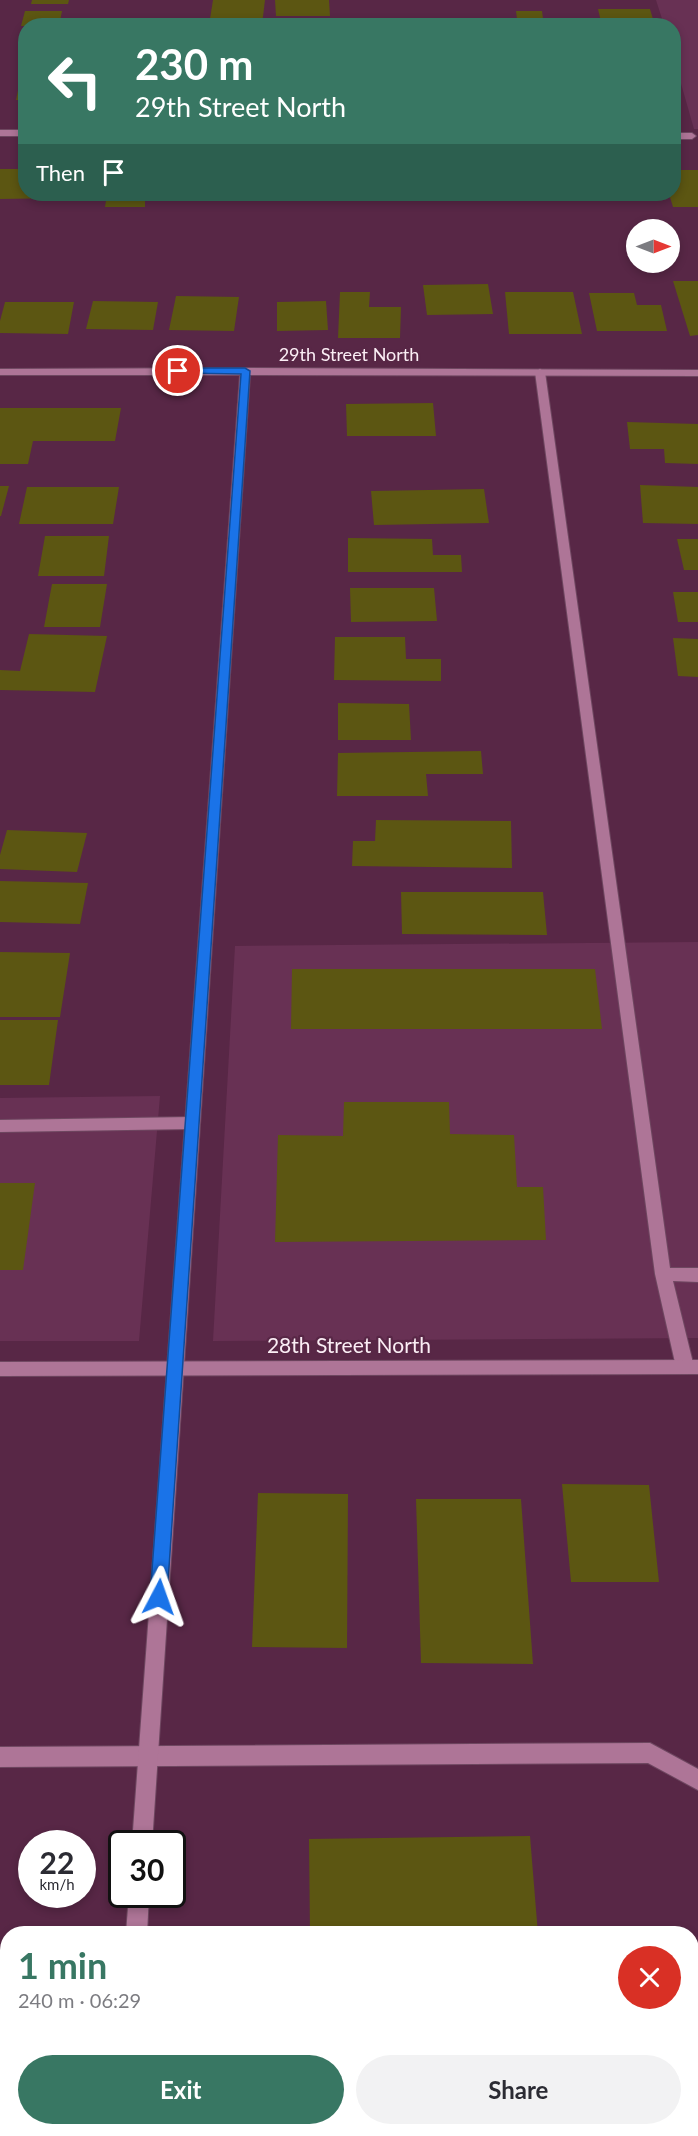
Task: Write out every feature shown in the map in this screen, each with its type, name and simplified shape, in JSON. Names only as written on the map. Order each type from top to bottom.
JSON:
[{"type":"street","points":[[0,133],[18,133]]},
{"type":"street","points":[[681,136],[692,136]]},
{"type":"street","points":[[143,1830],[245,371]]},
{"type":"street","name":"29th Street North","points":[[0,372],[698,373]]},
{"type":"street","points":[[540,372],[663,1274],[691,1367]]},
{"type":"street","points":[[0,1126],[192,1123]]},
{"type":"street","points":[[663,1274],[698,1275]]},
{"type":"street","name":"28th Street North","points":[[0,1369],[691,1367]]},
{"type":"street","points":[[0,1757],[650,1753],[698,1780]]},
{"type":"street","points":[[137,1926],[138,1908]]},
{"type":"shaded area","points":[[656,0],[698,0],[698,129],[694,129],[681,84],[681,18],[662,18]]},
{"type":"shaded area","points":[[698,942],[698,1338],[213,1341],[235,946]]},
{"type":"shaded area","points":[[160,1096],[139,1341],[0,1341],[0,1098]]},
{"type":"building","points":[[32,0],[69,0],[68,4],[31,4]]},
{"type":"building","points":[[213,0],[265,0],[263,18],[210,18]]},
{"type":"building","points":[[275,0],[329,0],[330,16],[276,16]]},
{"type":"building","points":[[598,9],[650,9],[653,18],[600,18]]},
{"type":"building","points":[[25,11],[62,11],[61,18],[23,18]]},
{"type":"building","points":[[516,11],[542,11],[543,18],[517,18]]},
{"type":"building","points":[[0,169],[18,169],[18,199],[0,199]]},
{"type":"building","points":[[681,170],[698,170],[698,207],[673,207],[671,201],[681,201]]},
{"type":"building","points":[[106,201],[145,201],[145,207],[105,207]]},
{"type":"building","points":[[673,281],[698,281],[698,335],[690,336]]},
{"type":"building","points":[[488,284],[493,314],[427,315],[423,285]]},
{"type":"building","points":[[340,292],[370,292],[369,307],[401,307],[400,338],[338,338]]},
{"type":"building","points":[[505,292],[573,292],[582,334],[509,334]]},
{"type":"building","points":[[589,293],[634,293],[637,305],[661,305],[667,331],[597,331]]},
{"type":"building","points":[[176,296],[239,297],[234,331],[169,330]]},
{"type":"building","points":[[93,301],[158,302],[153,330],[86,329]]},
{"type":"building","points":[[326,301],[328,330],[277,331],[277,302]]},
{"type":"building","points":[[5,302],[74,302],[68,334],[0,333],[0,321]]},
{"type":"building","points":[[433,403],[436,436],[347,436],[346,404]]},
{"type":"building","points":[[0,408],[121,408],[115,441],[33,441],[28,464],[0,464]]},
{"type":"building","points":[[627,422],[698,424],[698,464],[665,463],[664,449],[630,449]]},
{"type":"building","points":[[640,485],[698,487],[698,524],[643,523]]},
{"type":"building","points":[[0,486],[9,486],[1,516],[0,516]]},
{"type":"building","points":[[27,487],[119,487],[113,524],[19,524]]},
{"type":"building","points":[[484,489],[489,523],[374,525],[371,491]]},
{"type":"building","points":[[45,536],[109,536],[104,576],[38,576]]},
{"type":"building","points":[[348,538],[432,539],[433,555],[461,555],[462,572],[348,572]]},
{"type":"building","points":[[677,539],[698,539],[698,570],[684,570]]},
{"type":"building","points":[[52,584],[107,584],[100,627],[44,627]]},
{"type":"building","points":[[350,588],[434,588],[437,621],[351,622]]},
{"type":"building","points":[[673,592],[698,592],[698,622],[678,622]]},
{"type":"building","points":[[29,634],[107,636],[95,692],[0,690],[0,670],[20,671]]},
{"type":"building","points":[[335,637],[405,637],[406,659],[441,659],[441,681],[334,680]]},
{"type":"building","points":[[673,638],[698,639],[698,677],[678,676]]},
{"type":"building","points":[[338,703],[409,704],[411,740],[338,740]]},
{"type":"building","points":[[481,751],[483,774],[426,774],[428,796],[337,796],[338,753]]},
{"type":"building","points":[[376,820],[511,821],[512,868],[352,866],[353,841],[375,841]]},
{"type":"building","points":[[7,830],[87,833],[77,872],[0,869],[0,855]]},
{"type":"building","points":[[0,881],[88,883],[80,924],[0,922]]},
{"type":"building","points":[[401,892],[543,892],[547,935],[402,934]]},
{"type":"building","points":[[0,952],[70,953],[60,1017],[0,1017]]},
{"type":"building","points":[[292,969],[595,969],[602,1029],[291,1029]]},
{"type":"building","points":[[0,1020],[58,1020],[49,1085],[0,1085]]},
{"type":"building","points":[[344,1102],[449,1102],[450,1134],[514,1135],[517,1187],[543,1187],[546,1240],[275,1242],[278,1135],[343,1136]]},
{"type":"building","points":[[0,1183],[35,1183],[23,1270],[0,1270]]},
{"type":"building","points":[[562,1484],[649,1485],[659,1582],[571,1582]]},
{"type":"building","points":[[258,1493],[348,1494],[347,1648],[252,1647]]},
{"type":"building","points":[[416,1499],[521,1499],[533,1664],[421,1663]]},
{"type":"building","points":[[530,1836],[537,1926],[310,1926],[309,1839]]},
{"type":"route","points":[[159,1597],[245,371],[178,371]]}]
